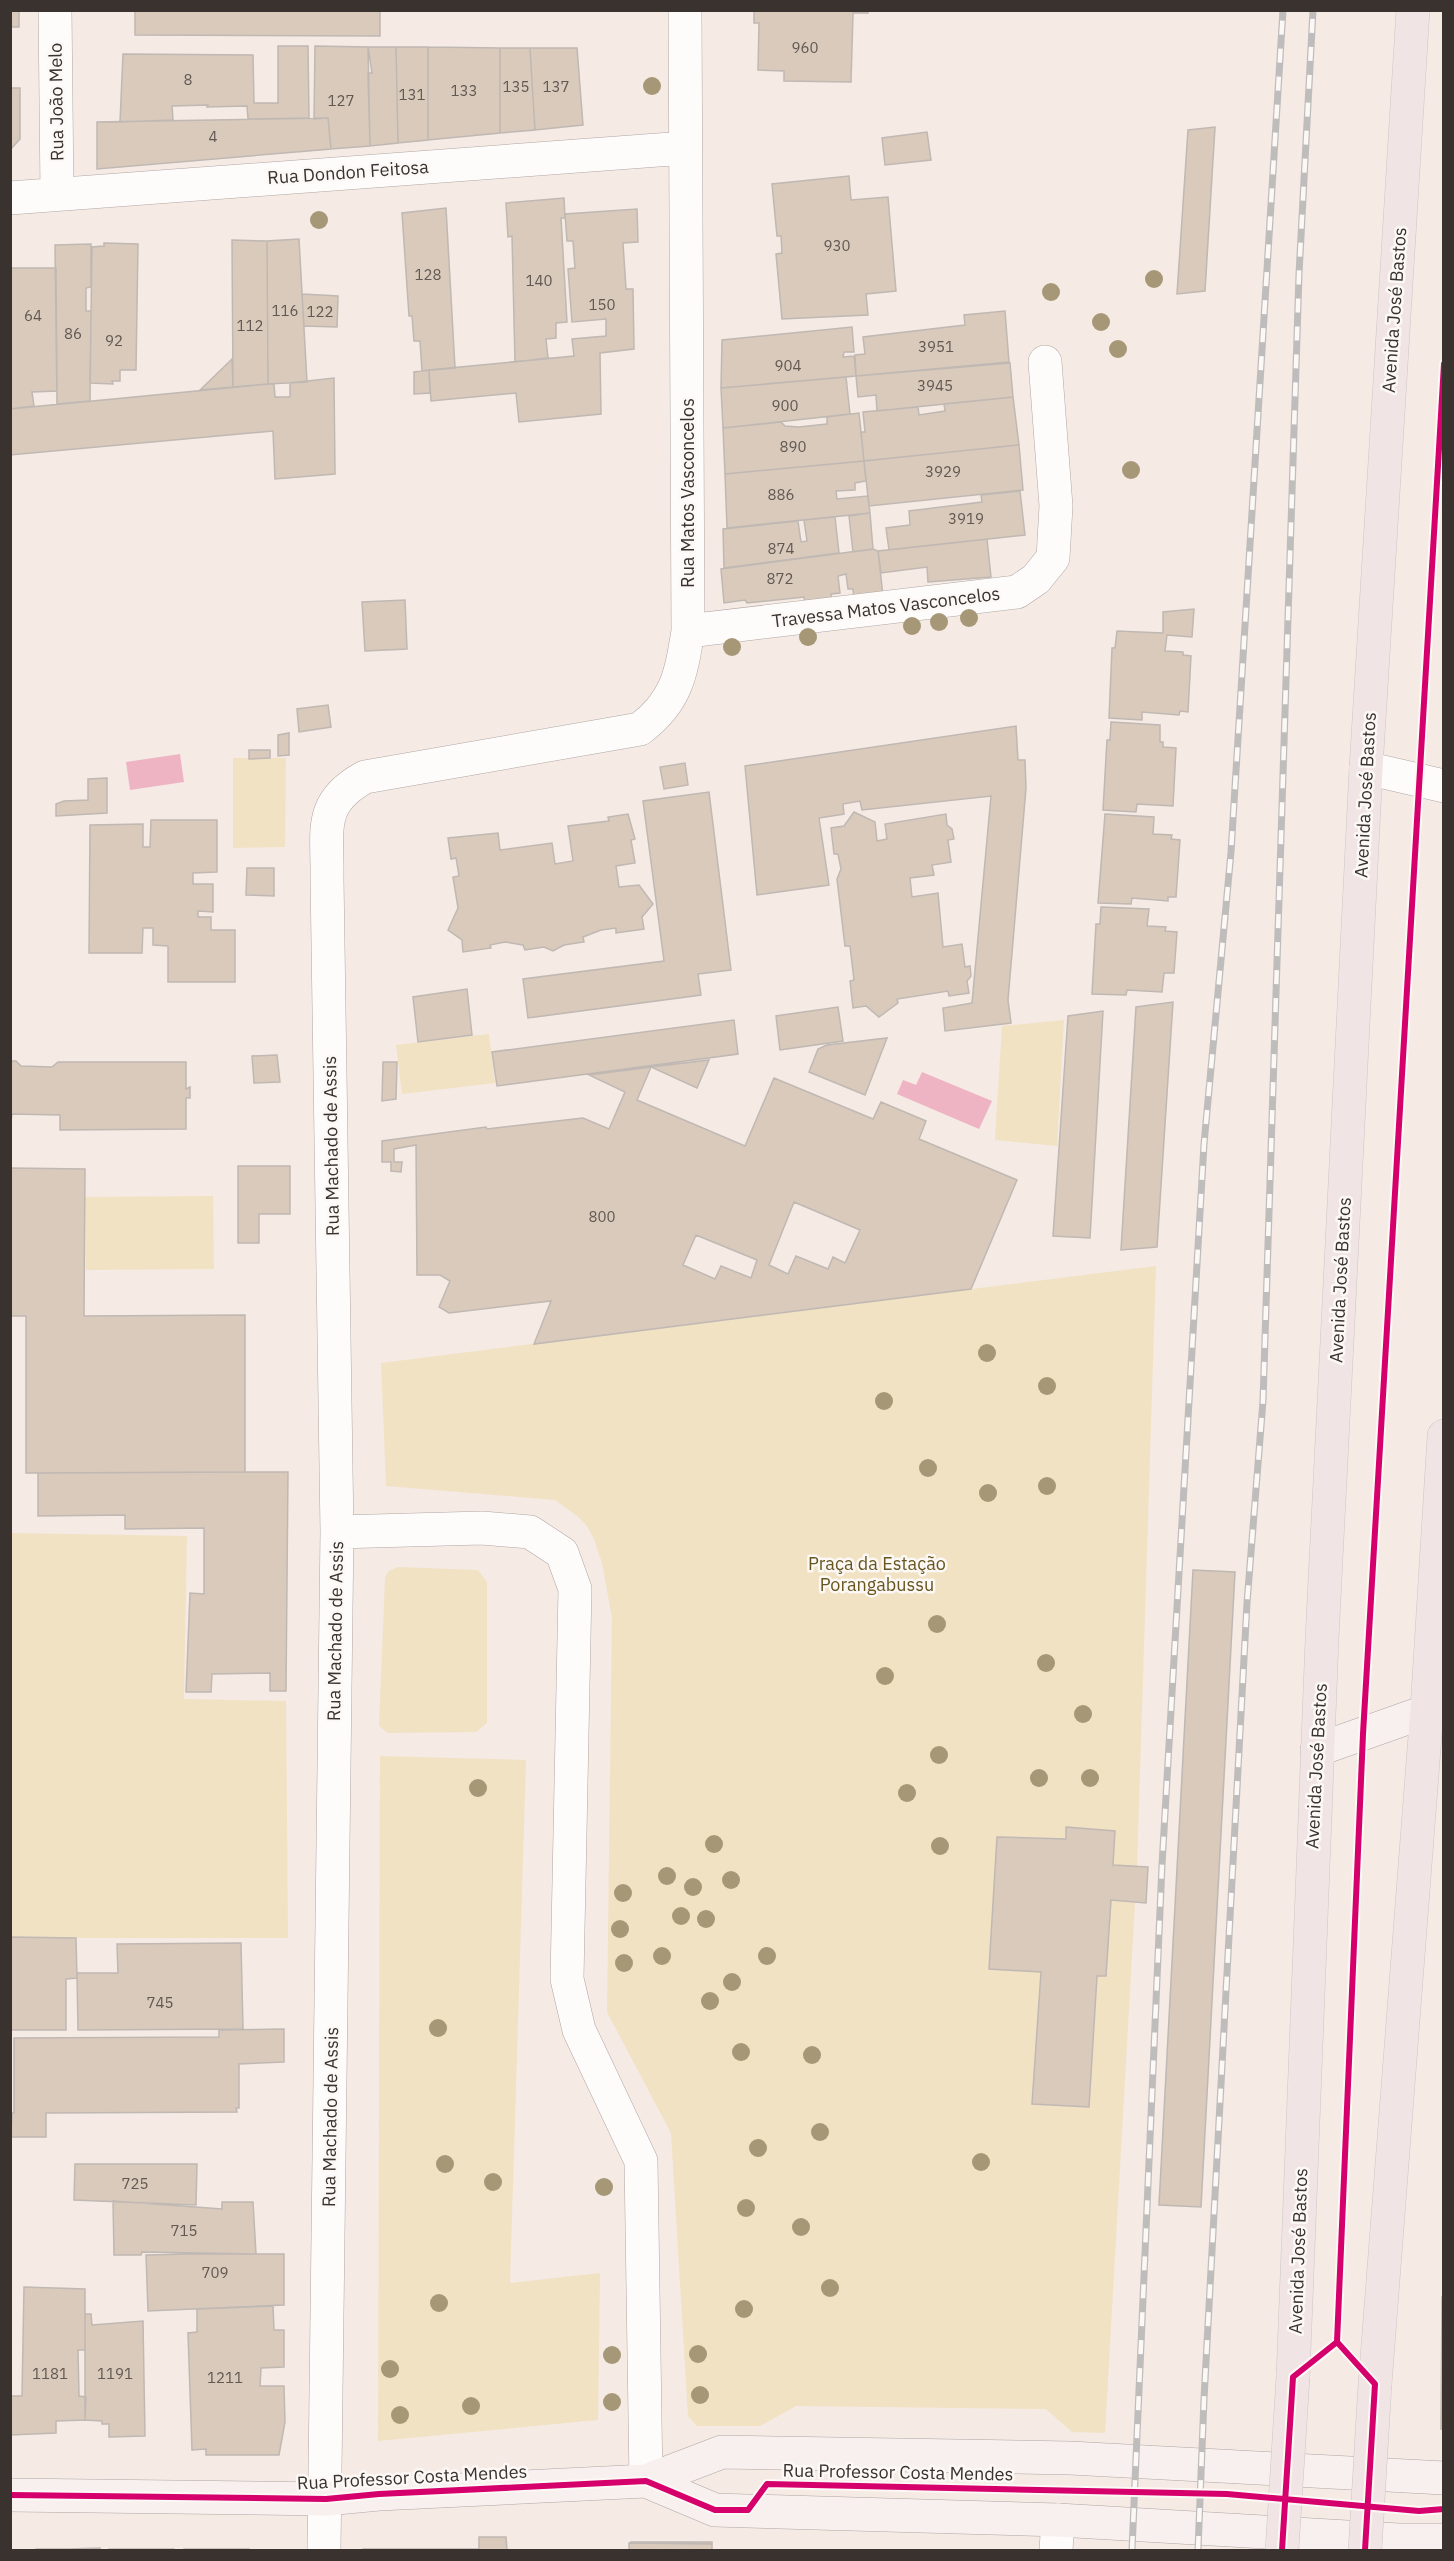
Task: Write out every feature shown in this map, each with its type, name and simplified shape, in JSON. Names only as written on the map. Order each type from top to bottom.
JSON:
[{"type":"main road","name":"Avenida José Bastos","points":[[1282,2550],[1293,2377],[1317,1750],[1366,768],[1413,10]]},
{"type":"main road","points":[[1365,2550],[1376,2384],[1435,1707],[1443,1436]]},
{"type":"street","name":"Rua João Melo","points":[[55,10],[57,193]]},
{"type":"street","name":"Rua Matos Vasconcelos","points":[[412,767],[640,729],[654,719],[680,681],[688,631],[685,10]]},
{"type":"street","name":"Rua Dondon Feitosa","points":[[10,198],[685,148]]},
{"type":"street","name":"Travessa Matos Vasconcelos","points":[[688,631],[1017,592],[1036,579],[1053,558],[1056,506],[1045,362]]},
{"type":"street","name":"Rua Machado de Assis","points":[[324,2550],[337,1532],[327,878],[328,812],[347,787],[364,777],[412,767]]},
{"type":"street","points":[[1366,768],[1443,786]]},
{"type":"street","points":[[337,1532],[482,1528],[530,1532],[562,1553],[575,1590],[567,1979],[579,2030],[640,2161],[646,2481]]},
{"type":"street","points":[[1317,1750],[1435,1707]]},
{"type":"street","name":"Rua Professor Costa Mendes","points":[[10,2495],[326,2499],[379,2494],[646,2481],[722,2452],[1070,2458],[1443,2478]]},
{"type":"street","name":"Rua Professor Costa Mendes","points":[[646,2481],[715,2510],[1057,2535],[1443,2540]]},
{"type":"green space","points":[[233,758],[286,758],[285,847],[233,848]]},
{"type":"green space","points":[[1064,1020],[1057,1146],[995,1140],[1002,1026]]},
{"type":"green space","points":[[489,1034],[495,1083],[402,1094],[396,1045]]},
{"type":"green space","points":[[213,1196],[214,1269],[86,1270],[85,1197]]},
{"type":"green space","name":"Praça da Estação Porangabussu","points":[[1156,1266],[1137,1867],[1105,2433],[1072,2432],[1046,2409],[796,2406],[760,2426],[697,2426],[688,2416],[671,2133],[607,2012],[612,1618],[602,1563],[587,1526],[555,1500],[386,1486],[381,1363]]},
{"type":"green space","points":[[11,1533],[187,1536],[184,1699],[286,1701],[288,1938],[11,1938]]},
{"type":"green space","points":[[398,1567],[478,1570],[487,1582],[487,1723],[476,1732],[388,1733],[379,1726],[385,1577],[389,1571]]},
{"type":"green space","points":[[380,1756],[526,1760],[510,2283],[600,2273],[598,2420],[378,2441]]},
{"type":"shaded area","points":[[180,754],[184,782],[130,790],[126,762]]},
{"type":"shaded area","points":[[922,1072],[992,1101],[979,1129],[897,1094],[903,1080],[916,1085]]},
{"type":"building","points":[[10,10],[19,10],[19,27],[10,27]]},
{"type":"building","points":[[135,10],[380,10],[380,36],[135,35]]},
{"type":"building","points":[[754,10],[868,10],[868,13],[853,13],[851,82],[784,81],[784,71],[758,70],[759,23],[754,23]]},
{"type":"building","points":[[278,46],[308,46],[309,118],[248,119],[247,106],[207,107],[208,105],[172,106],[173,120],[120,122],[123,54],[253,55],[254,103],[278,103]]},
{"type":"building","points":[[315,46],[368,47],[370,146],[331,149],[328,118],[314,119]]},
{"type":"building","points":[[368,47],[396,47],[398,143],[370,146],[368,73],[372,73]]},
{"type":"building","points":[[396,47],[428,47],[428,140],[398,143]]},
{"type":"building","points":[[428,47],[500,48],[500,133],[428,140]]},
{"type":"building","points":[[500,48],[530,48],[535,130],[500,133]]},
{"type":"building","points":[[530,48],[577,48],[583,125],[535,130]]},
{"type":"building","points":[[10,88],[20,88],[20,139],[10,150]]},
{"type":"building","points":[[328,118],[331,149],[97,169],[97,122]]},
{"type":"building","points":[[1215,127],[1205,291],[1177,294],[1188,130]]},
{"type":"building","points":[[927,132],[931,160],[885,165],[882,138]]},
{"type":"building","points":[[849,176],[851,200],[888,197],[896,291],[866,294],[868,315],[782,319],[776,254],[782,253],[781,236],[777,236],[772,184]]},
{"type":"building","points":[[564,198],[565,218],[561,218],[567,322],[556,323],[556,338],[546,339],[548,358],[515,362],[512,236],[508,237],[506,203]]},
{"type":"building","points":[[446,208],[455,368],[422,371],[420,341],[414,341],[412,316],[409,316],[402,213]]},
{"type":"building","points":[[637,209],[638,242],[623,243],[626,289],[633,289],[634,349],[600,353],[601,414],[519,422],[516,393],[431,401],[429,370],[574,356],[572,339],[606,336],[606,319],[572,322],[568,269],[575,268],[573,241],[567,241],[565,214]]},
{"type":"building","points":[[299,239],[307,382],[268,384],[267,241]]},
{"type":"building","points":[[232,240],[267,241],[268,384],[233,387]]},
{"type":"building","points":[[104,243],[138,244],[136,370],[120,370],[120,381],[112,381],[113,384],[90,383],[92,247],[104,246]]},
{"type":"building","points":[[91,244],[91,287],[86,288],[86,311],[91,311],[90,401],[57,404],[55,245]]},
{"type":"building","points":[[10,268],[56,268],[57,391],[32,392],[34,406],[10,409]]},
{"type":"building","points":[[302,294],[338,296],[337,327],[304,326]]},
{"type":"building","points":[[1005,311],[1009,362],[856,376],[855,355],[865,354],[863,337],[965,325],[964,315]]},
{"type":"building","points":[[852,327],[854,352],[844,352],[843,357],[854,356],[856,376],[721,388],[722,340]]},
{"type":"building","points":[[232,359],[233,387],[200,390],[230,361]]},
{"type":"building","points":[[1010,363],[1013,397],[877,411],[876,395],[858,397],[856,376]]},
{"type":"building","points":[[429,370],[430,393],[414,394],[414,372]]},
{"type":"building","points":[[846,377],[850,414],[723,428],[721,388]]},
{"type":"building","points":[[334,378],[335,474],[275,479],[273,431],[10,455],[10,409],[268,384],[274,384],[275,397],[290,397],[290,383]]},
{"type":"building","points":[[1013,397],[1019,445],[864,461],[861,432],[865,432],[863,412],[918,407],[919,415],[945,411],[944,404]]},
{"type":"building","points":[[859,413],[864,461],[725,474],[723,428],[781,422],[785,426],[799,427],[827,424],[827,417]]},
{"type":"building","points":[[1019,445],[1023,490],[869,506],[864,461]]},
{"type":"building","points":[[864,461],[866,481],[855,483],[855,490],[836,491],[837,499],[868,496],[870,513],[727,528],[725,474]]},
{"type":"building","points":[[1020,491],[1025,535],[889,550],[886,528],[910,525],[909,511],[982,502],[981,495]]},
{"type":"building","points":[[870,513],[873,549],[853,552],[849,516]]},
{"type":"building","points":[[835,517],[839,553],[724,568],[723,529],[798,521],[801,542],[807,541],[804,520]]},
{"type":"building","points":[[987,539],[991,577],[928,582],[927,567],[881,573],[878,551]]},
{"type":"building","points":[[873,549],[878,551],[883,596],[854,599],[853,589],[848,589],[846,574],[838,576],[840,593],[831,594],[832,601],[805,603],[804,597],[724,603],[721,569]]},
{"type":"building","points":[[405,600],[407,649],[365,651],[362,602]]},
{"type":"building","points":[[1194,609],[1192,637],[1167,635],[1165,651],[1183,652],[1183,655],[1191,656],[1188,712],[1180,711],[1179,715],[1142,712],[1142,720],[1109,718],[1112,648],[1115,648],[1117,631],[1163,633],[1163,612]]},
{"type":"building","points":[[328,705],[331,727],[299,732],[297,709]]},
{"type":"building","points":[[1111,722],[1160,725],[1160,742],[1163,742],[1163,747],[1176,748],[1173,806],[1137,804],[1136,812],[1103,810],[1107,740],[1110,740]]},
{"type":"building","points":[[1016,726],[1018,760],[1025,760],[1026,788],[1008,1000],[1011,1023],[945,1031],[943,1008],[972,1003],[991,796],[862,810],[860,801],[843,804],[844,814],[819,818],[829,885],[757,895],[745,766]]},
{"type":"building","points":[[289,733],[289,755],[278,756],[278,735]]},
{"type":"building","points":[[249,750],[270,750],[270,758],[249,759]]},
{"type":"building","points":[[685,763],[688,785],[664,789],[660,767]]},
{"type":"building","points":[[107,778],[107,813],[56,816],[56,804],[64,801],[88,800],[88,779]]},
{"type":"building","points":[[709,792],[731,970],[698,974],[701,995],[528,1018],[523,979],[664,961],[643,801]]},
{"type":"building","points":[[854,812],[875,822],[877,841],[887,839],[885,824],[946,814],[947,825],[952,829],[954,839],[948,840],[951,862],[932,865],[934,875],[910,878],[912,897],[938,893],[943,947],[962,944],[965,967],[970,966],[971,976],[967,981],[969,993],[949,996],[948,991],[897,999],[898,1003],[879,1017],[866,1006],[853,1008],[850,981],[854,980],[850,946],[845,946],[837,879],[841,869],[838,854],[834,854],[831,828],[844,826]]},
{"type":"building","points":[[628,814],[635,839],[631,840],[635,863],[616,866],[619,887],[639,885],[653,904],[642,917],[644,929],[616,933],[616,928],[601,930],[583,937],[584,942],[564,945],[553,951],[544,947],[525,950],[523,945],[505,942],[490,945],[491,948],[463,952],[462,940],[448,930],[458,908],[453,877],[459,876],[456,858],[451,859],[448,838],[498,833],[500,850],[552,843],[555,864],[573,861],[568,826],[609,821],[608,817]]},
{"type":"building","points":[[1105,814],[1154,817],[1153,834],[1172,835],[1171,839],[1180,840],[1176,897],[1168,897],[1168,901],[1132,898],[1131,904],[1098,903]]},
{"type":"building","points":[[151,820],[217,820],[217,872],[193,873],[193,884],[213,884],[213,912],[198,911],[198,917],[211,917],[211,930],[235,930],[235,982],[168,982],[168,946],[153,945],[153,928],[143,928],[142,953],[89,953],[90,825],[143,824],[143,847],[150,847]]},
{"type":"building","points":[[247,868],[274,868],[274,896],[246,895]]},
{"type":"building","points":[[1101,907],[1149,909],[1147,926],[1166,927],[1165,931],[1177,932],[1174,973],[1164,973],[1162,992],[1127,990],[1126,995],[1092,994],[1096,924],[1100,924]]},
{"type":"building","points":[[467,989],[472,1035],[418,1042],[413,997]]},
{"type":"building","points":[[1173,1002],[1157,1247],[1121,1250],[1136,1007]]},
{"type":"building","points":[[838,1007],[843,1041],[780,1050],[776,1016]]},
{"type":"building","points":[[1103,1011],[1090,1238],[1053,1236],[1068,1016]]},
{"type":"building","points":[[734,1020],[738,1054],[497,1086],[492,1052]]},
{"type":"building","points":[[887,1038],[865,1095],[809,1072],[818,1049],[827,1045]]},
{"type":"building","points":[[277,1055],[280,1082],[254,1083],[252,1056]]},
{"type":"building","points":[[709,1060],[697,1088],[651,1067]]},
{"type":"building","points":[[10,1061],[16,1061],[21,1066],[52,1067],[58,1062],[186,1062],[186,1089],[190,1087],[190,1098],[186,1098],[186,1129],[60,1130],[60,1115],[12,1114],[10,1129]]},
{"type":"building","points":[[383,1062],[397,1062],[396,1099],[382,1101]]},
{"type":"building","points":[[651,1067],[637,1100],[745,1146],[774,1078],[873,1119],[881,1102],[926,1121],[919,1139],[1017,1180],[971,1289],[534,1344],[551,1301],[449,1313],[439,1307],[450,1281],[440,1275],[417,1275],[416,1145],[394,1149],[394,1162],[402,1162],[401,1172],[391,1171],[391,1162],[382,1162],[382,1141],[486,1127],[487,1129],[583,1118],[609,1129],[625,1092],[589,1075]],"holes":[[[794,1202],[860,1230],[845,1263],[833,1257],[828,1269],[796,1256],[788,1274],[769,1265]],[[696,1235],[757,1260],[751,1278],[721,1266],[715,1279],[683,1265]]]},
{"type":"building","points":[[238,1166],[290,1166],[290,1214],[259,1214],[259,1243],[238,1243]]},
{"type":"building","points":[[10,1168],[85,1169],[84,1316],[245,1315],[245,1472],[26,1473],[26,1316],[10,1316]]},
{"type":"building","points":[[288,1472],[286,1691],[270,1691],[270,1673],[212,1674],[211,1692],[186,1692],[190,1593],[204,1594],[204,1528],[125,1529],[125,1515],[38,1516],[38,1473]]},
{"type":"building","points":[[1193,1570],[1235,1572],[1201,2207],[1159,2205]]},
{"type":"building","points":[[1066,1827],[1115,1831],[1113,1865],[1148,1867],[1146,1903],[1111,1900],[1106,1976],[1097,1976],[1089,2107],[1032,2104],[1041,1972],[989,1969],[997,1837],[1066,1839]]},
{"type":"building","points":[[10,1937],[76,1938],[77,1978],[66,1979],[66,2030],[10,2030]]},
{"type":"building","points":[[241,1943],[243,2029],[78,2030],[77,1973],[118,1973],[117,1944]]},
{"type":"building","points":[[284,2029],[284,2062],[239,2064],[239,2108],[236,2108],[237,2112],[46,2113],[46,2137],[11,2137],[12,2113],[14,2113],[14,2038],[219,2037],[219,2030]]},
{"type":"building","points":[[75,2164],[197,2164],[196,2205],[74,2200]]},
{"type":"building","points":[[113,2201],[222,2209],[222,2202],[253,2202],[256,2254],[142,2252],[141,2255],[114,2255]]},
{"type":"building","points":[[284,2254],[284,2305],[148,2311],[146,2255]]},
{"type":"building","points":[[24,2287],[85,2289],[85,2350],[78,2350],[79,2396],[86,2397],[85,2420],[56,2421],[56,2433],[10,2435],[10,2396],[22,2396]]},
{"type":"building","points":[[1442,2297],[1444,2297],[1444,2429],[1441,2429]]},
{"type":"building","points":[[273,2306],[274,2330],[284,2330],[284,2367],[261,2368],[260,2386],[284,2386],[285,2422],[279,2455],[206,2455],[206,2449],[192,2450],[188,2333],[197,2332],[197,2309]]},
{"type":"building","points":[[85,2314],[91,2314],[92,2325],[143,2321],[145,2436],[109,2437],[109,2424],[102,2424],[102,2421],[85,2420]]},
{"type":"building","points":[[479,2537],[506,2537],[507,2550],[479,2550]]},
{"type":"building","points":[[630,2542],[712,2542],[712,2544]]},
{"type":"building","points":[[629,2543],[712,2544],[712,2550],[629,2550]]},
{"type":"building","points":[[100,2548],[100,2550],[69,2550],[69,2549]]},
{"type":"building","points":[[68,2549],[69,2550],[36,2550]]},
{"type":"building","points":[[174,2549],[174,2550],[109,2550]]},
{"type":"building","points":[[249,2549],[249,2550],[184,2550]]},
{"type":"building","points":[[479,2549],[479,2550],[363,2550]]},
{"type":"railway","points":[[1132,2550],[1162,1865],[1204,1144],[1231,852],[1283,10]]},
{"type":"railway","points":[[1198,2550],[1204,2399],[1247,1603],[1263,1401],[1299,274],[1313,10]]},
{"type":"cycle path","points":[[1282,2550],[1293,2377],[1337,2342],[1363,1734],[1444,364]]},
{"type":"cycle path","points":[[1337,2342],[1375,2384],[1365,2550]]},
{"type":"cycle path","points":[[10,2495],[326,2499],[379,2494],[646,2481],[715,2510],[748,2510],[767,2484],[1227,2494],[1419,2511],[1444,2509]]}]
